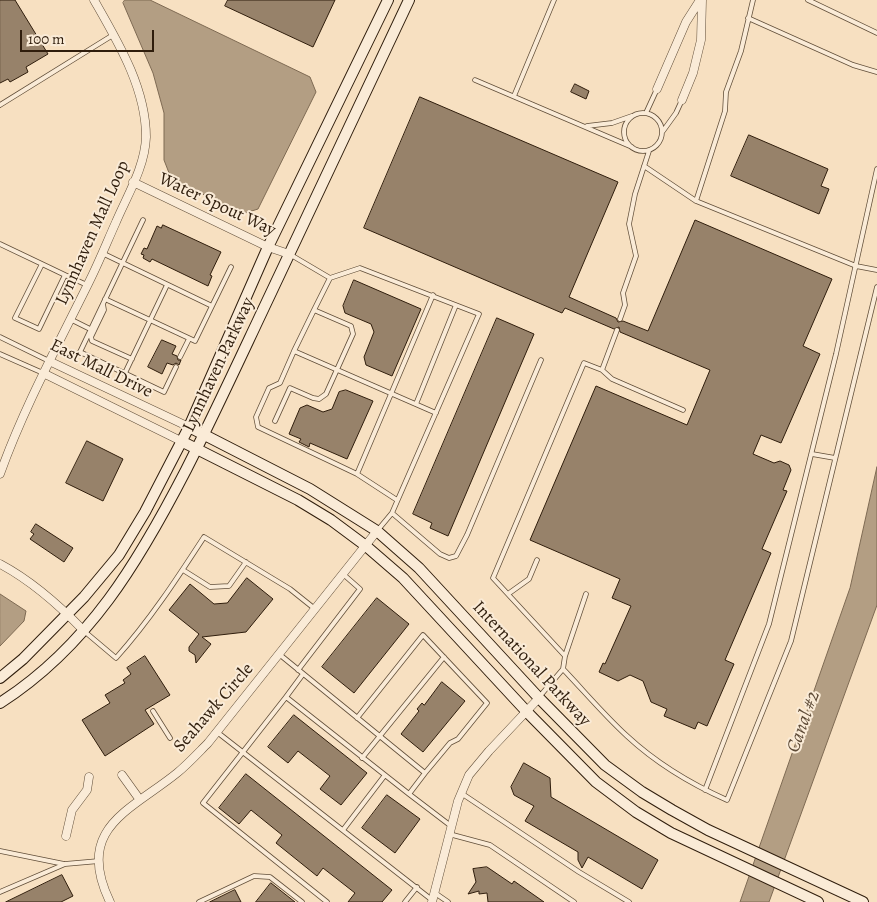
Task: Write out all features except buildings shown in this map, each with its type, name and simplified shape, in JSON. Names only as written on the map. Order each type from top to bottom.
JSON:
[{"type":"main road","name":"Lynnhaven Parkway","points":[[0,678],[23,659],[84,597],[119,555],[145,512],[188,427],[268,247],[388,0]]},
{"type":"main road","name":"Lynnhaven Parkway","points":[[0,702],[45,671],[84,631],[126,576],[159,521],[204,435],[409,0]]},
{"type":"main road","name":"International Parkway","points":[[188,427],[310,489],[377,531],[419,568],[539,698],[605,766],[672,810],[739,844],[863,902]]},
{"type":"main road","name":"International Parkway","points":[[181,441],[298,500],[331,520],[366,546],[403,578],[527,712],[596,782],[636,812],[671,833],[818,902]]},
{"type":"street","name":"Lynnhaven Mall Loop","points":[[0,474],[43,373],[88,286],[144,152],[145,127],[136,82],[114,35],[94,0]]},
{"type":"street","points":[[657,89],[686,22],[701,0]]},
{"type":"street","points":[[682,100],[693,73],[701,40],[701,0]]},
{"type":"street","name":"Water Spout Way","points":[[133,182],[268,247],[289,254]]},
{"type":"street","name":"East Mall Drive","points":[[49,361],[188,427]]},
{"type":"street","name":"East Mall Drive","points":[[43,373],[181,441]]},
{"type":"street","name":"Seahawk Circle","points":[[110,902],[103,888],[99,861],[101,843],[108,830],[117,818],[178,772],[208,743],[377,531]]},
{"type":"street","points":[[0,564],[37,588],[84,631]]},
{"type":"street","points":[[433,898],[450,830],[461,793],[469,775],[539,698]]},
{"type":"street","points":[[122,775],[140,800]]},
{"type":"street","points":[[66,836],[72,810],[87,790],[89,777]]},
{"type":"lane","points":[[514,96],[554,0]]},
{"type":"lane","points":[[696,201],[725,111],[726,92],[741,50],[753,0]]},
{"type":"lane","points":[[808,0],[877,33]]},
{"type":"lane","points":[[748,18],[853,65],[877,72]]},
{"type":"lane","points":[[0,105],[114,35]]},
{"type":"lane","points":[[475,80],[637,150],[649,151]]},
{"type":"lane","points":[[646,113],[657,89]]},
{"type":"lane","points":[[620,319],[626,305],[623,293],[636,256],[629,224],[635,194],[649,151],[659,144],[663,131],[676,113],[682,100]]},
{"type":"lane","points":[[585,126],[612,124],[646,113],[658,120],[663,131]]},
{"type":"lane","points":[[632,147],[625,137],[624,131],[626,125],[634,116]]},
{"type":"lane","points":[[644,166],[696,201],[856,266],[877,270]]},
{"type":"lane","points":[[705,790],[769,624],[812,454],[877,169]]},
{"type":"lane","points":[[143,220],[80,352],[164,392],[176,367]]},
{"type":"lane","points":[[0,244],[88,286]]},
{"type":"lane","points":[[102,253],[212,306]]},
{"type":"lane","points":[[289,254],[330,278]]},
{"type":"lane","points":[[42,264],[15,318],[31,326],[39,329],[65,275]]},
{"type":"lane","points":[[106,299],[195,342],[231,267]]},
{"type":"lane","points":[[377,531],[392,513],[479,314],[360,268],[330,278],[280,383],[269,388],[256,417],[258,428],[357,474],[397,500]]},
{"type":"lane","points":[[125,373],[167,285]]},
{"type":"lane","points":[[562,669],[626,736],[651,756],[705,790],[727,800],[791,641],[877,287]]},
{"type":"lane","points":[[357,474],[433,295]]},
{"type":"lane","points":[[103,304],[104,310],[91,337],[92,341],[132,359]]},
{"type":"lane","points":[[416,404],[456,305]]},
{"type":"lane","points":[[280,383],[313,398],[319,399],[326,394],[353,334],[350,326],[314,310]]},
{"type":"lane","points":[[70,319],[90,329]]},
{"type":"lane","points":[[602,370],[617,330]]},
{"type":"lane","name":"East Mall Drive","points":[[0,337],[49,361]]},
{"type":"lane","points":[[180,357],[189,339]]},
{"type":"lane","points":[[294,351],[392,392],[436,413]]},
{"type":"lane","name":"East Mall Drive","points":[[0,354],[43,373]]},
{"type":"lane","points":[[392,513],[440,554],[449,558],[456,556],[467,535],[541,360]]},
{"type":"lane","points":[[565,656],[494,578],[584,363],[602,370],[612,379],[683,410]]},
{"type":"lane","points":[[275,421],[290,388]]},
{"type":"lane","points":[[812,454],[835,458]]},
{"type":"lane","points":[[84,631],[116,658],[141,630],[204,537],[290,589],[315,609]]},
{"type":"lane","points":[[508,594],[529,579],[537,560]]},
{"type":"lane","points":[[183,570],[210,588],[229,586],[246,562]]},
{"type":"lane","points":[[298,670],[360,589],[343,574]]},
{"type":"lane","points":[[539,698],[562,669],[586,594]]},
{"type":"lane","points":[[357,718],[423,635],[486,703],[458,739],[450,743],[409,794]]},
{"type":"lane","points":[[279,654],[425,773]]},
{"type":"lane","points":[[362,758],[444,657]]},
{"type":"lane","points":[[303,674],[203,803],[327,902]]},
{"type":"lane","points":[[286,697],[409,794],[450,830],[490,845],[574,902]]},
{"type":"lane","points":[[153,711],[170,738]]},
{"type":"lane","points":[[217,732],[417,888],[433,898],[448,902]]},
{"type":"lane","points":[[343,830],[385,775]]},
{"type":"lane","points":[[461,793],[579,872],[629,902]]},
{"type":"lane","points":[[0,851],[65,864],[99,861]]},
{"type":"lane","points":[[0,892],[65,864]]},
{"type":"lane","points":[[199,902],[254,876],[270,877],[302,902]]},
{"type":"lane","points":[[405,902],[417,888]]},
{"type":"water","points":[[125,0],[150,0],[310,77],[316,92],[258,209],[242,214],[171,178],[164,160],[164,113],[153,73],[123,3]]},
{"type":"water","name":"Canal #2","points":[[877,467],[877,605],[769,902],[740,902],[850,588]]},
{"type":"water","points":[[0,594],[26,611],[24,621],[0,646]]}]
